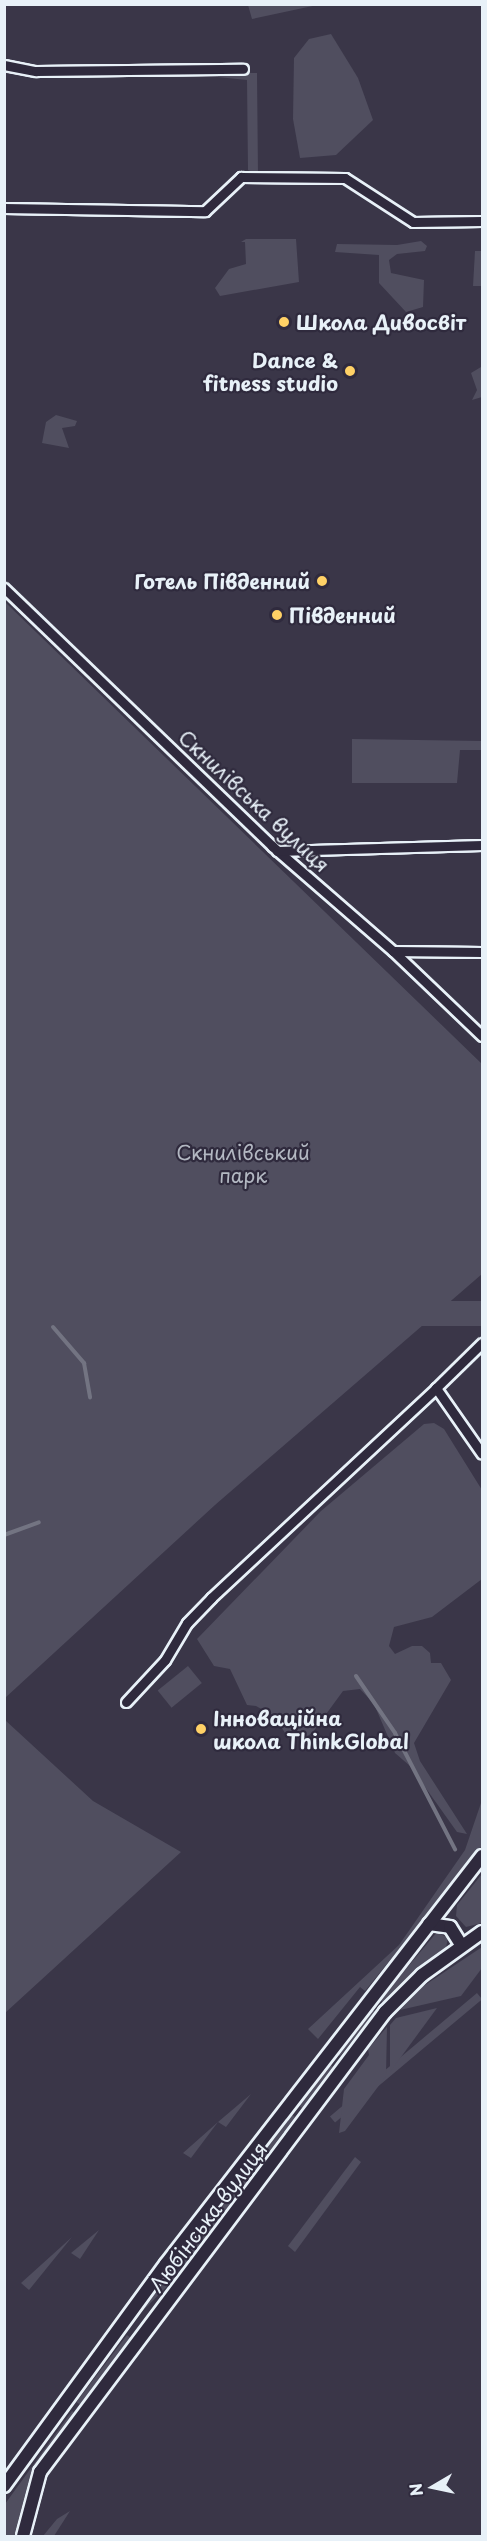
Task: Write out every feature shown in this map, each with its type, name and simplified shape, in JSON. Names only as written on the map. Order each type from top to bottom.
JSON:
[{"type":"street","points":[[4,65],[36,71],[243,69]]},
{"type":"street","points":[[4,208],[205,212],[241,177],[345,178],[413,222],[483,221]]},
{"type":"street","name":"Скнилівська вулиця","points":[[4,588],[277,851],[393,951],[483,1036]]},
{"type":"street","points":[[277,851],[483,845]]},
{"type":"street","points":[[393,951],[483,952]]},
{"type":"street","points":[[126,1702],[165,1660],[187,1623],[211,1598],[483,1343]]},
{"type":"street","points":[[436,1388],[483,1454]]},
{"type":"street","name":"Любінська вулиця","points":[[4,2486],[166,2264],[483,1856]]},
{"type":"street","points":[[429,1923],[450,1927],[462,1946]]},
{"type":"street","name":"Любінська вулиця","points":[[23,2536],[40,2472],[385,2012],[422,1975],[483,1932]]},
{"type":"green space","points":[[248,4],[322,4],[252,19],[248,5]]},
{"type":"green space","points":[[331,34],[358,78],[373,120],[336,155],[300,158],[293,119],[294,58],[309,39]]},
{"type":"green space","points":[[167,72],[257,73],[258,174],[248,170],[247,80]]},
{"type":"green space","points":[[246,239],[296,239],[299,282],[220,296],[215,288],[229,269],[246,264],[245,242],[241,242]]},
{"type":"green space","points":[[421,241],[427,246],[425,251],[397,254],[389,260],[391,273],[424,280],[423,307],[406,312],[379,283],[379,255],[335,252],[337,244],[397,245]]},
{"type":"green space","points":[[475,251],[482,251],[482,286],[473,286]]},
{"type":"green space","points":[[482,358],[482,397],[472,400],[477,390],[471,373],[481,367]]},
{"type":"green space","points":[[56,415],[77,421],[75,426],[62,428],[69,448],[42,443],[46,422]]},
{"type":"green space","name":"Скнилівський парк","points":[[5,602],[482,1064],[482,1274],[215,1505],[5,1698]]},
{"type":"green space","points":[[352,739],[482,741],[482,750],[460,750],[457,783],[352,783]]},
{"type":"green space","points":[[86,1301],[482,1301],[482,1326],[86,1326]]},
{"type":"green space","points":[[434,1423],[444,1429],[482,1490],[482,1579],[432,1617],[394,1627],[389,1646],[395,1654],[412,1646],[422,1646],[430,1653],[431,1663],[441,1663],[451,1680],[414,1743],[420,1761],[467,1834],[457,1832],[410,1766],[395,1753],[374,1704],[360,1689],[343,1691],[313,1732],[305,1738],[289,1739],[274,1716],[256,1706],[247,1705],[230,1669],[214,1666],[197,1639],[321,1511],[424,1424]]},
{"type":"green space","points":[[188,1666],[202,1683],[172,1708],[158,1691]]},
{"type":"green space","points":[[5,1720],[93,1801],[181,1852],[5,2013]]},
{"type":"green space","points":[[482,1800],[482,1846],[365,1991],[360,1987],[318,2039],[308,2029],[399,1945],[465,1850]]},
{"type":"green space","points":[[482,1874],[482,1923],[466,1927],[456,1916],[457,1905]]},
{"type":"green space","points":[[437,1932],[448,1938],[445,1952],[384,2003],[380,2000]]},
{"type":"green space","points":[[482,1947],[482,1968],[461,1996],[400,2010],[422,1987]]},
{"type":"green space","points":[[477,1993],[482,1999],[335,2123],[330,2116]]},
{"type":"green space","points":[[437,2008],[390,2072],[390,2025],[396,2018]]},
{"type":"green space","points":[[372,2010],[376,2012],[340,2056],[337,2054]]},
{"type":"green space","points":[[387,2027],[386,2076],[345,2131],[339,2133],[344,2089],[369,2055],[368,2049]]},
{"type":"green space","points":[[330,2064],[333,2067],[302,2108],[298,2105]]},
{"type":"green space","points":[[251,2094],[226,2127],[218,2122]]},
{"type":"green space","points":[[278,2105],[280,2106],[182,2232]]},
{"type":"green space","points":[[291,2114],[295,2117],[183,2267],[180,2264]]},
{"type":"green space","points":[[218,2122],[191,2158],[183,2153]]},
{"type":"green space","points":[[355,2157],[361,2162],[295,2252],[288,2246]]},
{"type":"green space","points":[[99,2230],[80,2259],[71,2253]]},
{"type":"green space","points":[[72,2237],[29,2290],[21,2283]]},
{"type":"green space","points":[[171,2274],[175,2278],[134,2320],[129,2316]]},
{"type":"green space","points":[[127,2335],[131,2338],[80,2405],[76,2402]]},
{"type":"green space","points":[[72,2411],[76,2414],[37,2469],[21,2529],[15,2536],[5,2536],[5,2504]]},
{"type":"green space","points":[[70,2511],[54,2536],[43,2536],[57,2519]]},
{"type":"waterway","points":[[53,1327],[84,1363],[90,1397]]},
{"type":"waterway","points":[[4,1535],[39,1522]]},
{"type":"waterway","points":[[356,1676],[395,1733],[455,1849]]},
{"type":"place","name":"Школа Дивосвіт","points":[[284,322]]},
{"type":"place","name":"Dance & fitness studio","points":[[350,371]]},
{"type":"place","name":"Готель Південний","points":[[322,581]]},
{"type":"place","name":"Південний","points":[[277,615]]},
{"type":"place","name":"Інноваційна школа ThinkGlobal","points":[[201,1729]]}]
